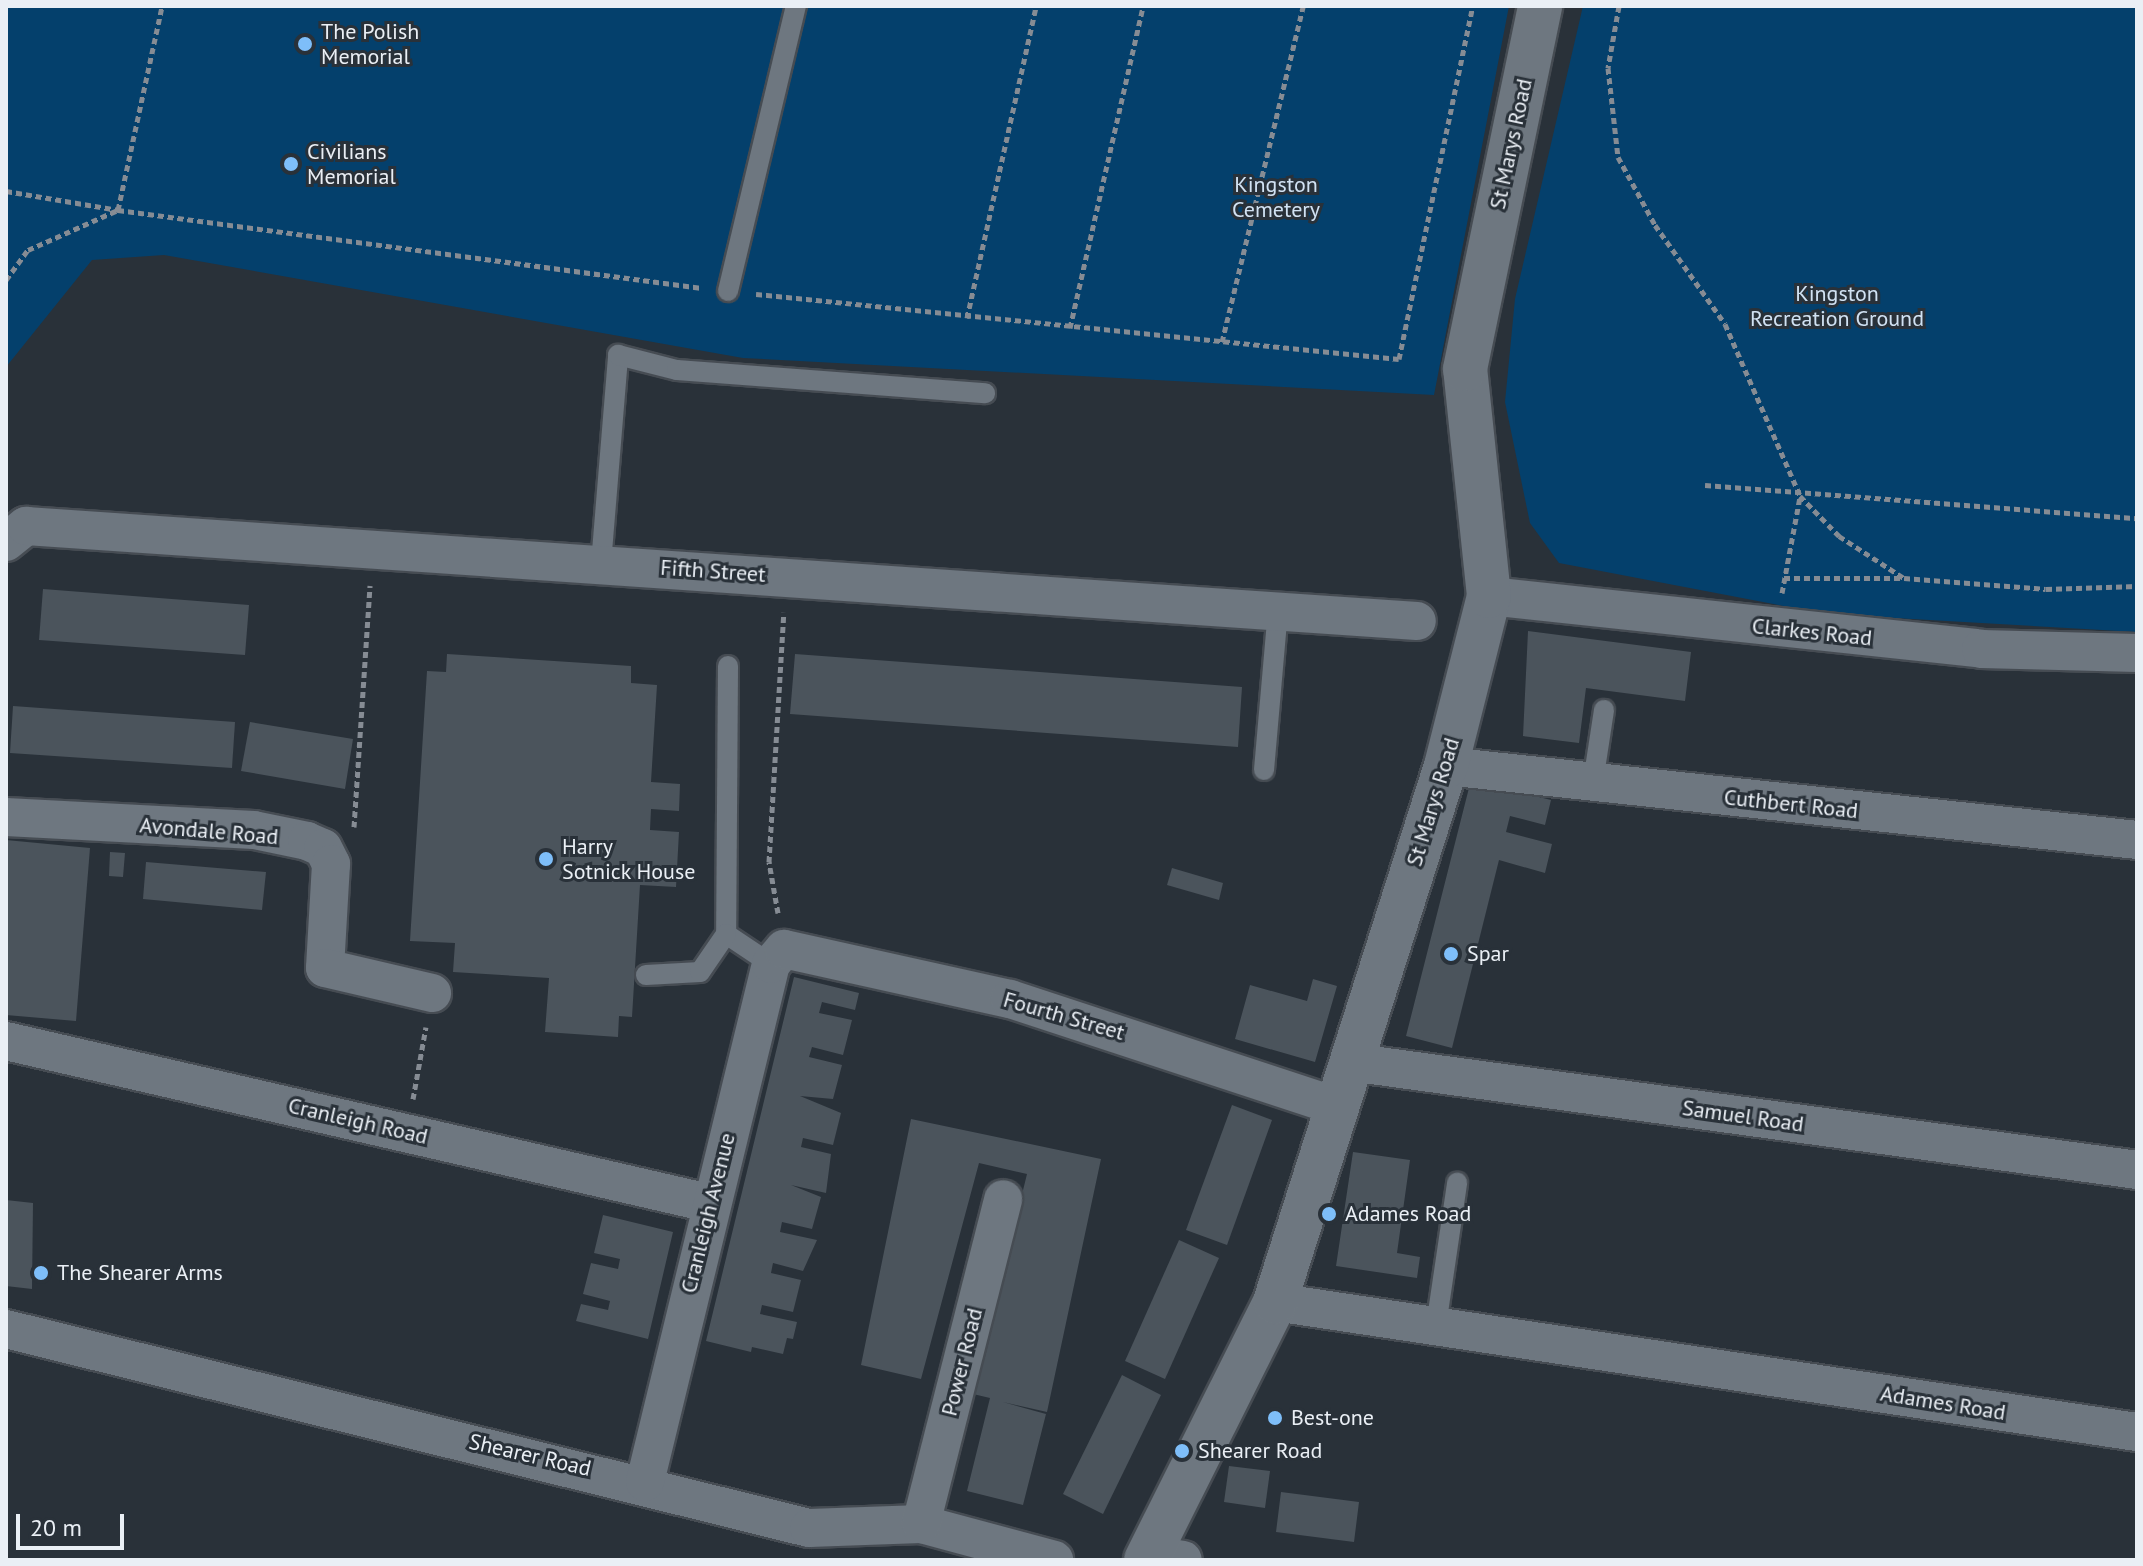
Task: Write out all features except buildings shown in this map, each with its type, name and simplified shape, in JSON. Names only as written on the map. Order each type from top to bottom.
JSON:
[{"type":"street","name":"St Marys Road","points":[[1159,1558],[1275,1302],[1446,766],[1489,596],[1465,369],[1540,6]]},
{"type":"street","name":"Fifth Street","points":[[8,538],[26,526],[1417,621]]},
{"type":"street","name":"Clarkes Road","points":[[1489,596],[1981,649],[2137,653]]},
{"type":"street","name":"Cuthbert Road","points":[[1446,766],[2137,840]]},
{"type":"street","name":"Avondale Road","points":[[6,817],[254,830],[323,848]]},
{"type":"street","points":[[323,848],[331,864],[325,968],[432,993]]},
{"type":"street","name":"Fourth Street","points":[[777,956],[1010,999],[1336,1106]]},
{"type":"street","name":"Cranleigh Avenue","points":[[645,1482],[709,1203],[777,956]]},
{"type":"street","name":"Cranleigh Road","points":[[6,1041],[709,1203]]},
{"type":"street","name":"Samuel Road","points":[[1350,1062],[2137,1170]]},
{"type":"street","name":"Power Road","points":[[921,1524],[1003,1199]]},
{"type":"street","name":"Adames Road","points":[[1275,1302],[2137,1432]]},
{"type":"street","name":"Shearer Road","points":[[6,1329],[645,1482],[809,1528],[921,1524],[1054,1560]]},
{"type":"lane","points":[[728,291],[796,6]]},
{"type":"lane","points":[[601,564],[618,355],[677,370],[985,393]]},
{"type":"lane","points":[[1264,770],[1278,611]]},
{"type":"lane","points":[[646,975],[700,972],[726,934],[728,666]]},
{"type":"lane","points":[[1593,782],[1604,710]]},
{"type":"lane","points":[[726,934],[777,956]]},
{"type":"lane","points":[[1436,1326],[1457,1183]]},
{"type":"path","points":[[118,210],[162,6]]},
{"type":"path","points":[[967,318],[1036,6]]},
{"type":"path","points":[[1070,328],[1143,6]]},
{"type":"path","points":[[1222,342],[1303,6]]},
{"type":"path","points":[[6,191],[118,210],[728,291],[967,318],[1399,359],[1473,6]]},
{"type":"path","points":[[1619,6],[1608,68],[1618,157],[1655,225],[1725,324],[1800,496],[1839,536],[1904,578]]},
{"type":"path","points":[[6,280],[28,250],[118,210]]},
{"type":"path","points":[[1705,485],[1800,496],[2137,518]]},
{"type":"path","points":[[1777,628],[1800,496]]},
{"type":"path","points":[[323,848],[354,827],[372,550]]},
{"type":"path","points":[[777,956],[769,862],[787,576]]},
{"type":"path","points":[[1784,578],[1904,578],[2046,589],[2137,586]]},
{"type":"path","points":[[407,1132],[432,993]]},
{"type":"green space","name":"Kingston Cemetery","points":[[6,6],[1509,6],[1434,395],[743,358],[164,255],[92,260],[6,367]]},
{"type":"green space","name":"Kingston Recreation Ground","points":[[1583,6],[2137,6],[2137,632],[1825,614],[1559,563],[1530,523],[1505,402],[1515,299]]},
{"type":"place","name":"The Polish Memorial","points":[[305,44]]},
{"type":"place","name":"Civilians Memorial","points":[[291,164]]},
{"type":"place","name":"Harry Sotnick House","points":[[546,859]]},
{"type":"place","name":"Spar","points":[[1451,954]]},
{"type":"place","name":"Adames Road","points":[[1329,1214]]},
{"type":"place","name":"The Shearer Arms","points":[[41,1273]]},
{"type":"place","name":"Best-one","points":[[1275,1418]]},
{"type":"place","name":"Shearer Road","points":[[1182,1451]]}]
